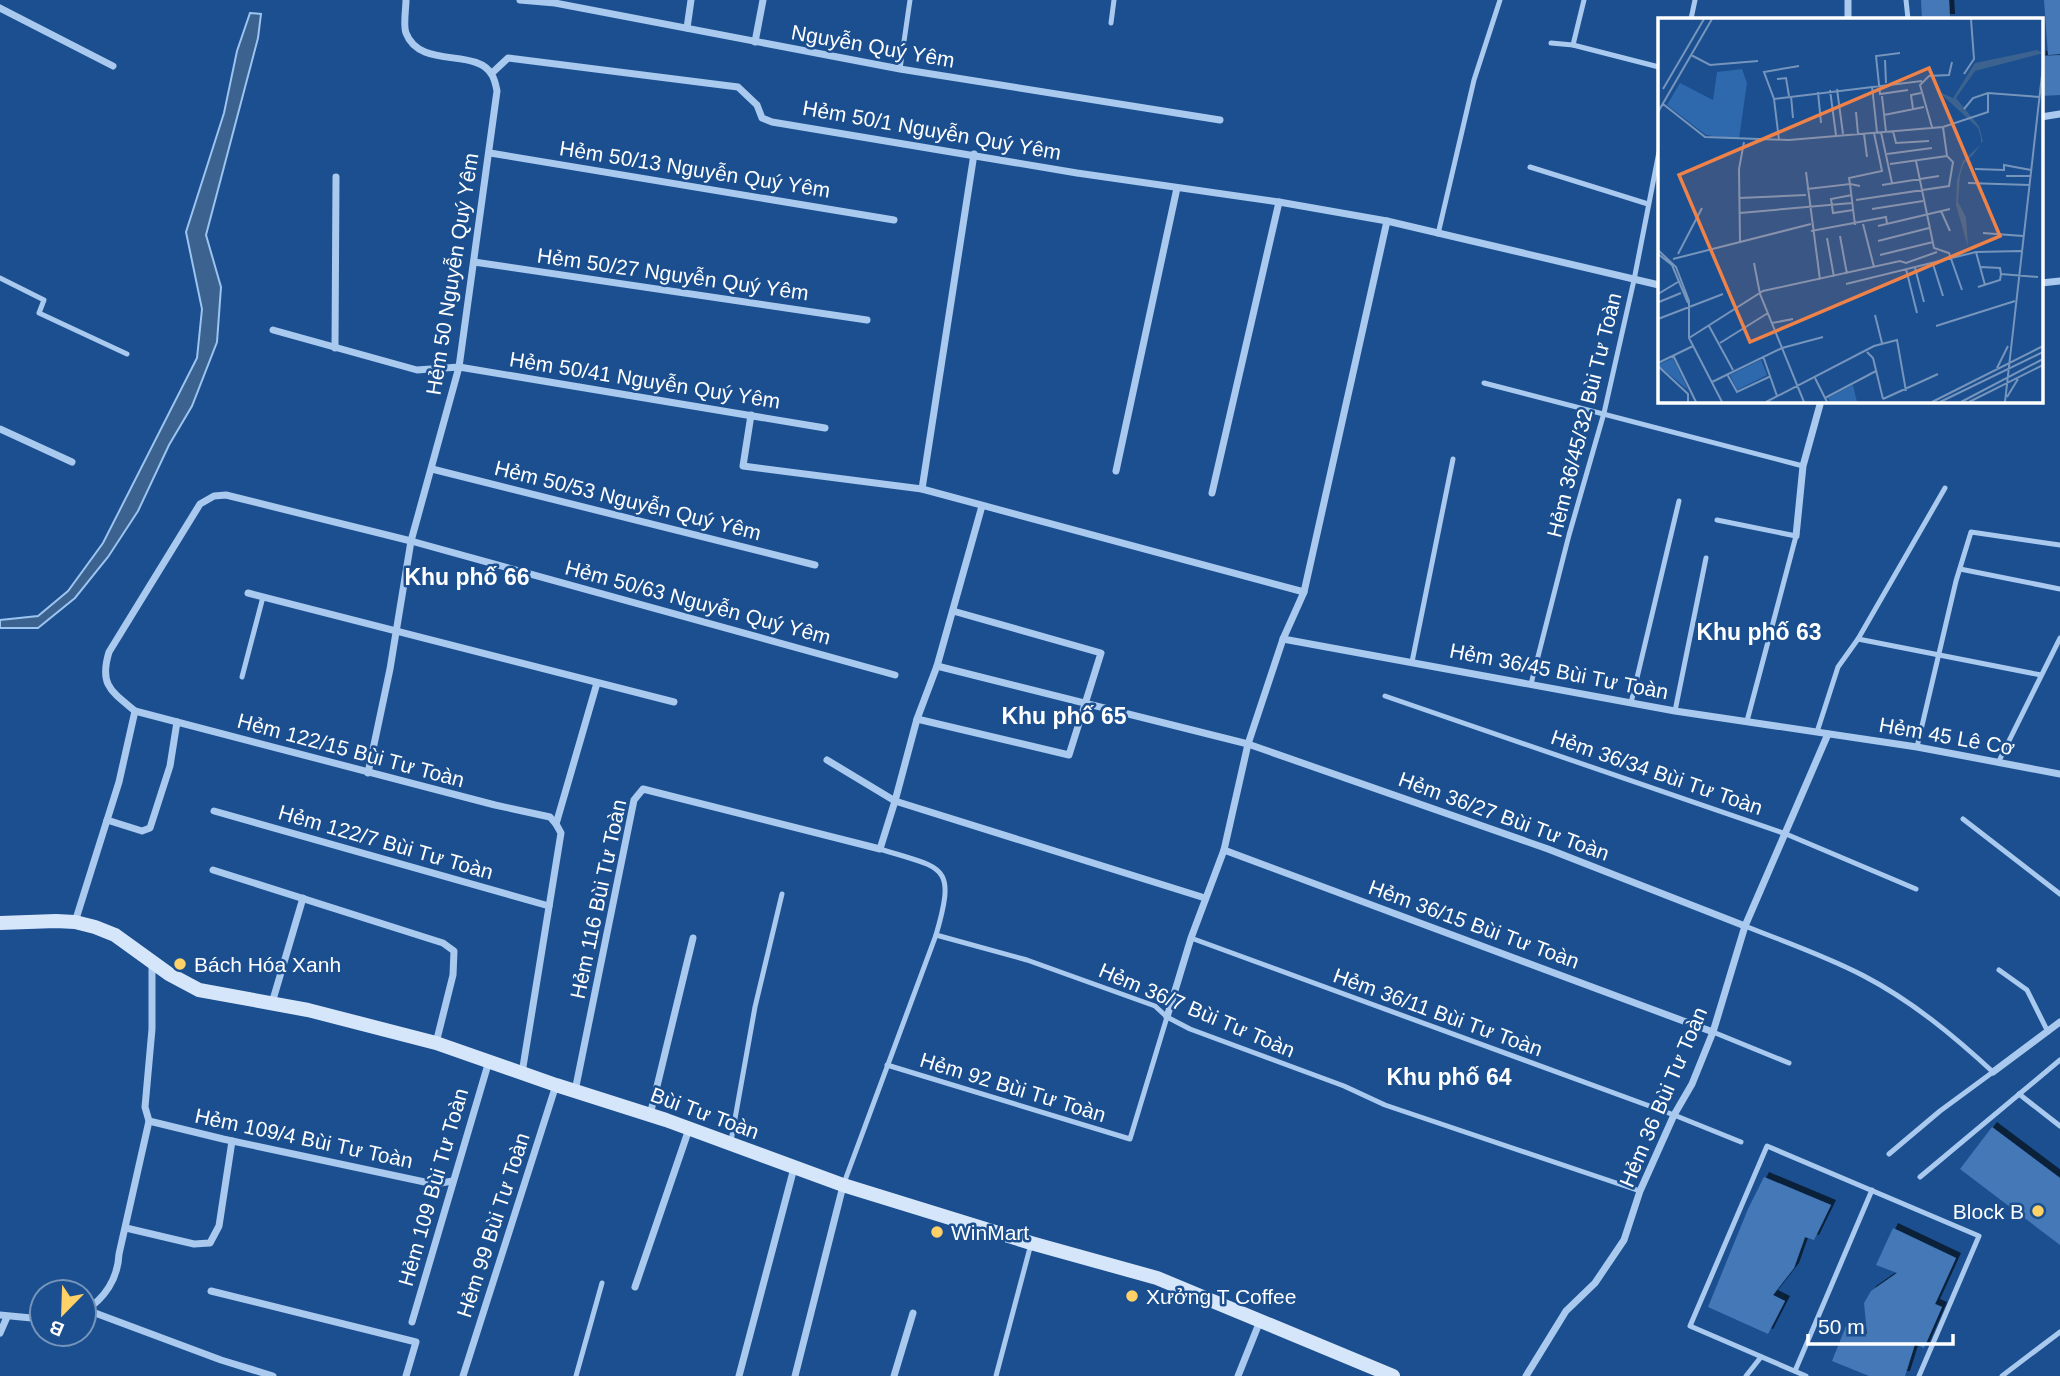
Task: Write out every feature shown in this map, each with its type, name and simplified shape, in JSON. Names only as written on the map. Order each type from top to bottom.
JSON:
[{"type":"street","points":[[406,0],[406,33],[418,49],[432,55],[476,63],[492,73]]},
{"type":"street","name":"Nguyễn Quý Yêm","points":[[520,0],[555,2],[900,69],[1220,120]]},
{"type":"street","points":[[687,28],[691,0]]},
{"type":"street","points":[[755,42],[763,0]]},
{"type":"street","points":[[1848,0],[1848,18]]},
{"type":"street","points":[[0,8],[113,66]]},
{"type":"street","name":"Hẻm 50/1 Nguyễn Quý Yêm","points":[[492,73],[508,58],[738,86],[757,105],[762,118],[772,122],[1387,221],[1658,285]]},
{"type":"street","name":"Hẻm 50 Nguyễn Quý Yêm","points":[[368,773],[411,541],[459,367],[497,91],[492,73]]},
{"type":"street","points":[[2042,117],[2060,114]]},
{"type":"street","name":"Hẻm 50/13 Nguyễn Quý Yêm","points":[[490,153],[894,220]]},
{"type":"street","points":[[922,489],[974,154]]},
{"type":"street","points":[[335,348],[336,177]]},
{"type":"street","points":[[1116,471],[1177,188]]},
{"type":"street","points":[[1212,493],[1279,202]]},
{"type":"street","points":[[1167,1017],[1191,938],[1224,850],[1248,744],[1283,639],[1304,592],[1387,221]]},
{"type":"street","name":"Hẻm 50/27 Nguyễn Quý Yêm","points":[[474,262],[867,320]]},
{"type":"street","points":[[2042,284],[2060,281]]},
{"type":"street","name":"Hẻm 50/41 Nguyễn Quý Yêm","points":[[273,330],[417,370],[459,367],[825,428]]},
{"type":"street","points":[[1796,536],[1803,466],[1821,402]]},
{"type":"street","points":[[751,415],[743,466],[922,489],[1304,592]]},
{"type":"street","points":[[0,429],[72,462]]},
{"type":"street","name":"Hẻm 50/53 Nguyễn Quý Yêm","points":[[432,470],[815,565]]},
{"type":"street","name":"Hẻm 50/63 Nguyễn Quý Yêm","points":[[135,711],[107,684],[104,669],[109,652],[200,504],[214,496],[226,495],[411,541],[895,675]]},
{"type":"street","points":[[880,849],[917,719],[937,666],[982,506]]},
{"type":"street","points":[[248,593],[674,702]]},
{"type":"street","points":[[917,719],[1069,755],[1101,653],[953,611]]},
{"type":"street","name":"Hẻm 36/45 Bùi Tư Toàn","points":[[1283,639],[1675,711],[1828,734]]},
{"type":"street","name":"Hẻm 36/27 Bùi Tư Toàn","points":[[937,666],[1248,744],[1548,849],[1745,926]]},
{"type":"street","points":[[522,1073],[561,833],[556,824],[597,682]]},
{"type":"street","points":[[75,922],[107,820],[135,711]]},
{"type":"street","name":"Hẻm 122/15 Bùi Tư Toàn","points":[[135,711],[368,773],[550,817],[556,824]]},
{"type":"street","points":[[107,820],[142,831],[150,828],[170,766],[177,722]]},
{"type":"street","name":"Hẻm 45 Lê Cơ","points":[[1828,734],[1999,761],[2060,774]]},
{"type":"street","name":"Hẻm 36 Bùi Tư Toàn","points":[[1526,1376],[1566,1311],[1595,1283],[1624,1240],[1640,1191],[1674,1115],[1692,1084],[1713,1032],[1745,926],[1828,734]]},
{"type":"street","points":[[827,760],[895,801],[1205,898]]},
{"type":"street","name":"Hẻm 116 Bùi Tư Toàn","points":[[575,1091],[634,800],[643,789],[880,849]]},
{"type":"street","name":"Hẻm 122/7 Bùi Tư Toàn","points":[[214,811],[549,906]]},
{"type":"street","name":"Hẻm 36/15 Bùi Tư Toàn","points":[[1224,850],[1713,1032]]},
{"type":"street","points":[[212,870],[443,943],[454,951],[455,962],[436,1043]]},
{"type":"street","points":[[272,1004],[303,898]]},
{"type":"street","name":"Bùi Tư Toàn","points":[[0,923],[75,922],[95,927],[115,935],[169,975],[199,990],[374,1026],[436,1043],[689,1128],[843,1185],[1031,1243],[1157,1278],[1393,1376]]},
{"type":"street","points":[[650,1115],[693,938]]},
{"type":"street","points":[[98,1300],[116,1276],[149,1121],[145,1107],[152,1029],[152,961]]},
{"type":"street","points":[[1993,1072],[2060,1022]]},
{"type":"street","name":"Hẻm 109 Bùi Tư Toàn","points":[[412,1322],[489,1061]]},
{"type":"street","name":"Hẻm 99 Bùi Tư Toàn","points":[[463,1376],[556,1085]]},
{"type":"street","name":"Hẻm 109/4 Bùi Tư Toàn","points":[[149,1121],[434,1184],[453,1181]]},
{"type":"street","points":[[635,1287],[689,1128]]},
{"type":"street","points":[[126,1228],[194,1244],[209,1243],[219,1226],[232,1141]]},
{"type":"street","points":[[739,1376],[794,1168]]},
{"type":"street","points":[[795,1376],[843,1185]]},
{"type":"street","points":[[211,1291],[416,1342],[406,1376]]},
{"type":"street","points":[[894,1376],[913,1313]]},
{"type":"street","points":[[98,1314],[221,1360],[273,1376]]},
{"type":"street","points":[[0,1333],[3,1316],[28,1318]]},
{"type":"street","points":[[1238,1376],[1260,1320]]},
{"type":"lane","points":[[900,69],[910,0]]},
{"type":"lane","points":[[1111,23],[1114,0]]},
{"type":"lane","points":[[1438,234],[1474,80],[1500,0]]},
{"type":"lane","points":[[1573,45],[1584,0]]},
{"type":"lane","points":[[1690,18],[1695,0]]},
{"type":"lane","points":[[1906,0],[1908,18]]},
{"type":"lane","points":[[1550,43],[1573,45],[1658,67]]},
{"type":"lane","name":"Hẻm 36/45/32 Bùi Tư Toàn","points":[[1531,684],[1604,413],[1658,157]]},
{"type":"lane","points":[[1530,167],[1648,204]]},
{"type":"lane","points":[[0,278],[44,299],[38,313],[127,354]]},
{"type":"lane","points":[[1484,383],[1803,466]]},
{"type":"lane","points":[[1412,662],[1453,459]]},
{"type":"lane","points":[[1817,732],[1838,667],[1858,639],[1945,488]]},
{"type":"lane","points":[[1631,703],[1679,501]]},
{"type":"lane","points":[[1717,520],[1796,536],[1747,721]]},
{"type":"lane","points":[[1917,747],[1971,532],[2060,545]]},
{"type":"lane","points":[[1675,711],[1706,558]]},
{"type":"lane","points":[[1960,569],[2060,589]]},
{"type":"lane","points":[[242,677],[263,597]]},
{"type":"lane","points":[[1999,761],[2060,638]]},
{"type":"lane","points":[[1858,639],[2041,675]]},
{"type":"lane","name":"Hẻm 36/34 Bùi Tư Toàn","points":[[1385,696],[1786,834],[1916,888]]},
{"type":"lane","points":[[1963,819],[2060,894]]},
{"type":"lane","points":[[880,849],[934,866],[943,875],[946,883],[944,906],[936,935],[887,1065]]},
{"type":"lane","points":[[730,1143],[755,1007],[782,894]]},
{"type":"lane","points":[[1745,926],[1863,975],[1959,1041],[1993,1072],[1940,1111],[1889,1154]]},
{"type":"lane","name":"Hẻm 36/7 Bùi Tư Toàn","points":[[936,935],[1040,965],[1155,1006],[1167,1017],[1190,1029],[1344,1086],[1385,1105],[1640,1191]]},
{"type":"lane","name":"Hẻm 36/11 Bùi Tư Toàn","points":[[1191,938],[1741,1142]]},
{"type":"lane","points":[[1999,970],[2027,990],[2048,1032]]},
{"type":"lane","name":"Hẻm 92 Bùi Tư Toàn","points":[[843,1185],[887,1065],[1130,1139],[1167,1017]]},
{"type":"lane","points":[[1713,1032],[1789,1063]]},
{"type":"lane","points":[[1920,1177],[2060,1060]]},
{"type":"lane","points":[[2019,1094],[2060,1126]]},
{"type":"lane","points":[[1806,1376],[1690,1326],[1767,1146],[1979,1236],[1919,1376]]},
{"type":"lane","points":[[1795,1371],[1872,1190]]},
{"type":"lane","points":[[996,1376],[1031,1243]]},
{"type":"lane","points":[[576,1376],[602,1283]]},
{"type":"lane","points":[[2002,1376],[2060,1332]]},
{"type":"lane","points":[[1745,1376],[1761,1357]]},
{"type":"water","points":[[250,13],[261,14],[258,38],[206,235],[221,287],[217,342],[192,406],[169,445],[138,511],[108,557],[75,598],[38,628],[0,628],[0,620],[38,616],[68,591],[103,543],[197,358],[202,309],[186,232],[224,113],[237,51]]},
{"type":"building","points":[[1921,0],[1949,0],[1950,18],[1922,18]]},
{"type":"building","points":[[2044,0],[2060,0],[2060,54],[2048,55]]},
{"type":"building","points":[[2060,55],[2060,95],[2042,96],[2042,56]]},
{"type":"building","name":"Block B","points":[[1992,1127],[2060,1178],[2060,1245],[1960,1169]]},
{"type":"building","points":[[1764,1177],[1831,1205],[1814,1240],[1805,1237],[1794,1268],[1773,1295],[1785,1301],[1768,1334],[1708,1307]]},
{"type":"building","points":[[1893,1228],[1956,1258],[1935,1304],[1942,1307],[1924,1348],[1915,1344],[1905,1376],[1869,1376],[1832,1361],[1846,1326],[1867,1334],[1864,1303],[1871,1291],[1897,1273],[1876,1265]]},
{"type":"place","name":"Bách Hóa Xanh","points":[[180,964]]},
{"type":"place","name":"Block B","points":[[2038,1211]]},
{"type":"place","name":"WinMart","points":[[937,1232]]},
{"type":"place","name":"Xưởng T Coffee","points":[[1132,1296]]},
{"type":"district","name":"Khu phố 66","points":[[467,577]]},
{"type":"district","name":"Khu phố 63","points":[[1759,632]]},
{"type":"district","name":"Khu phố 65","points":[[1064,716]]},
{"type":"district","name":"Khu phố 64","points":[[1449,1077]]}]
